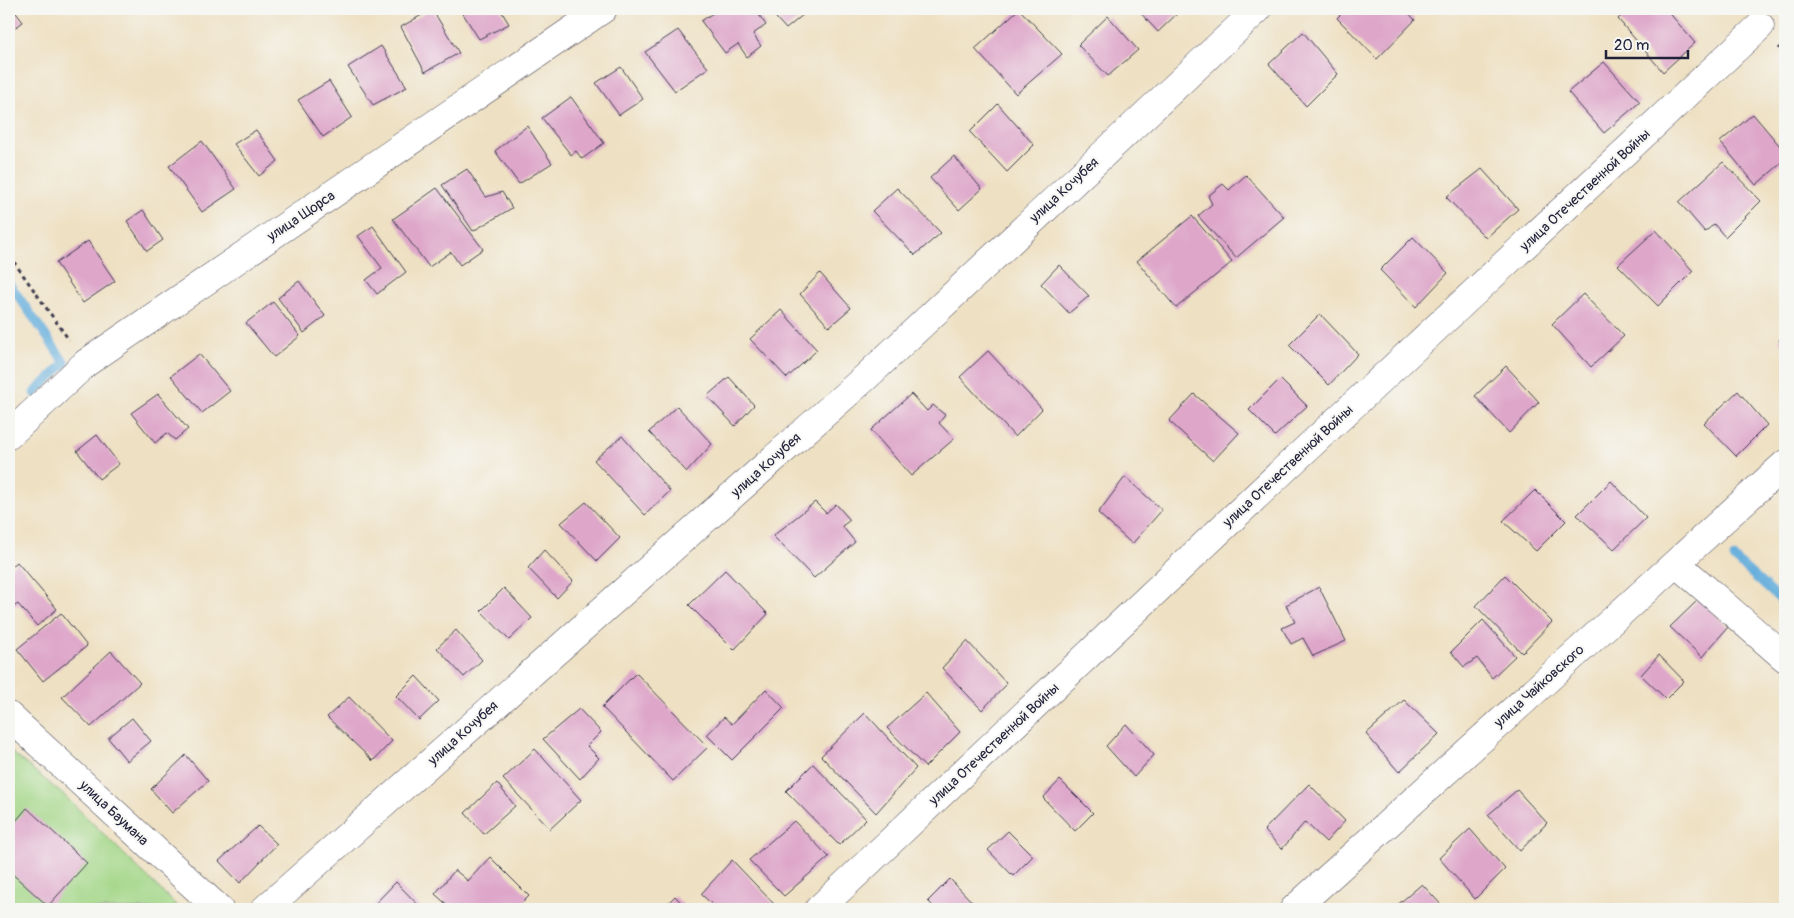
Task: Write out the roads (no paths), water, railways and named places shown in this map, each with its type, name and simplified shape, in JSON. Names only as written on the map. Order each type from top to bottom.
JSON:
[{"type":"street","name":"улица Щорса","points":[[9,435],[86,363],[603,9]]},
{"type":"street","name":"улица Кочубея","points":[[265,909],[867,376],[1258,9]]},
{"type":"street","name":"улица Отечественной Войны","points":[[819,909],[1281,472],[1760,26]]},
{"type":"street","name":"улица Чайковского","points":[[1294,909],[1785,464]]},
{"type":"street","points":[[1676,563],[1785,658]]},
{"type":"street","name":"улица Баумана","points":[[9,716],[218,909]]},
{"type":"waterway","points":[[9,283],[65,363],[34,393]]},
{"type":"waterway","points":[[1734,558],[1785,604]]}]
